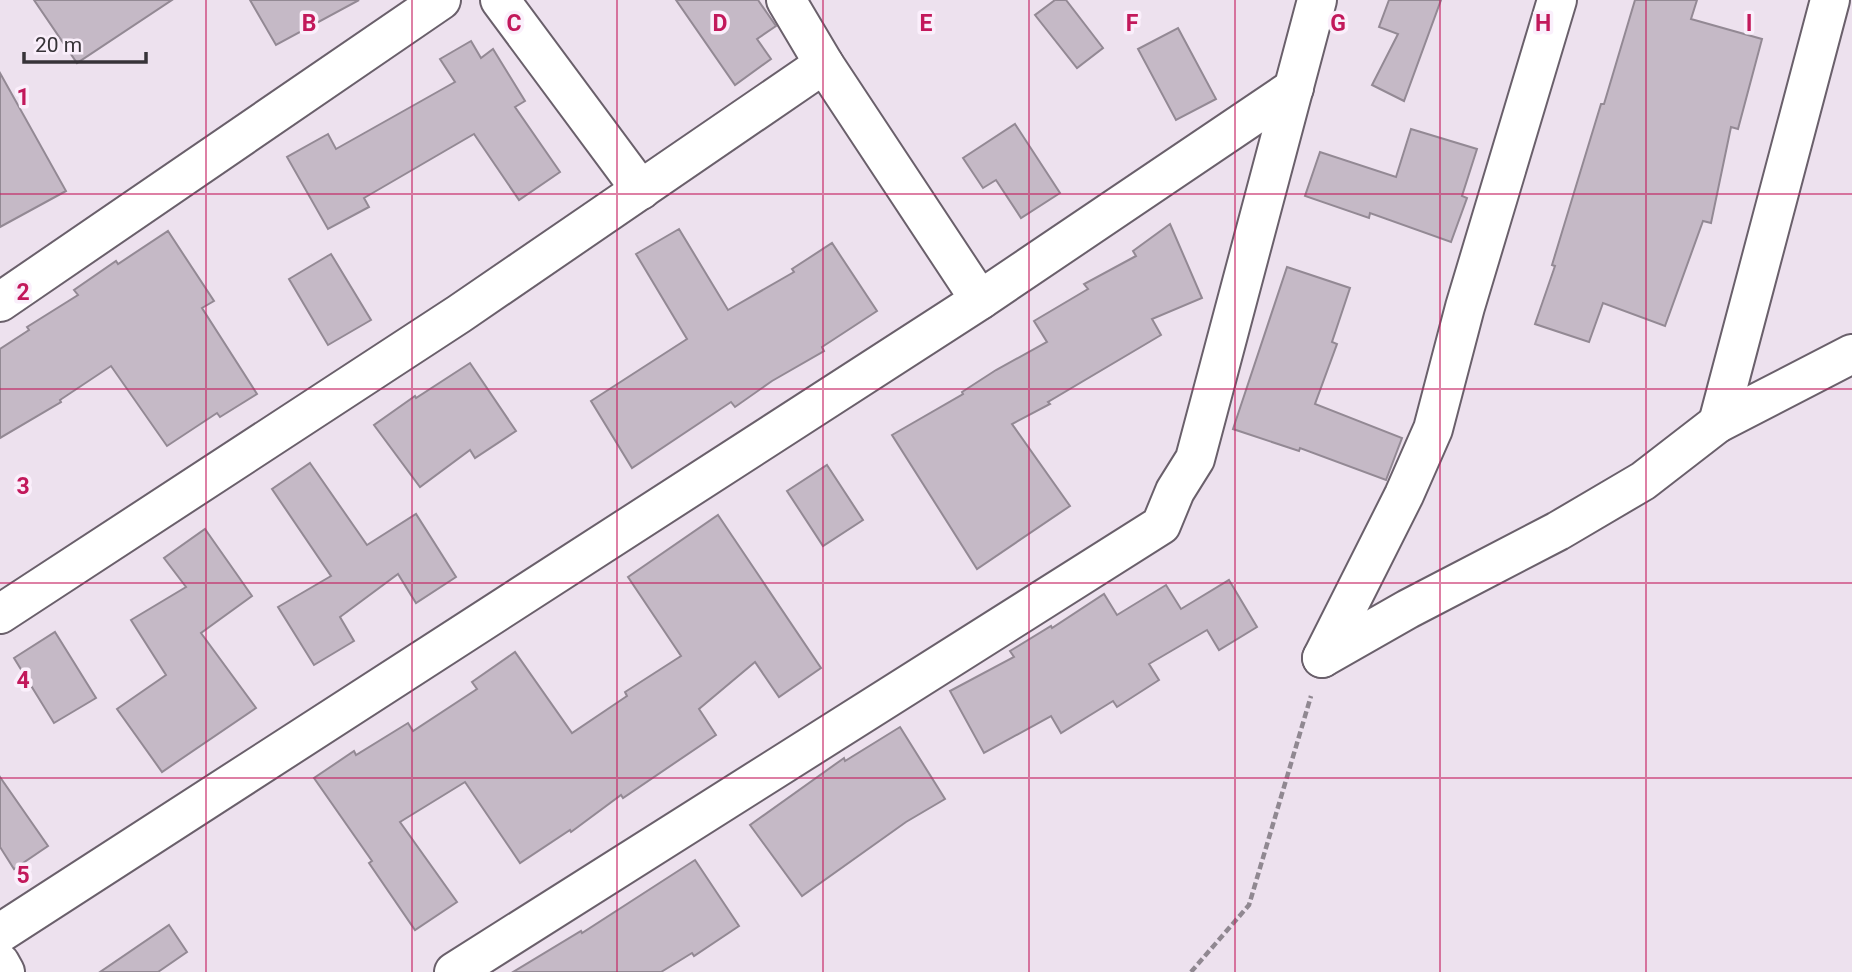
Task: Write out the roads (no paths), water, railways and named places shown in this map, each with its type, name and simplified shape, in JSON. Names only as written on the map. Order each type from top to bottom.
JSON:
[{"type":"street","points":[[0,302],[441,0]]},
{"type":"street","points":[[500,0],[641,190]]},
{"type":"street","points":[[786,0],[824,64],[980,300]]},
{"type":"street","points":[[454,972],[1161,524],[1175,491],[1195,459],[1317,0]]},
{"type":"street","points":[[1557,0],[1465,307],[1433,429],[1404,495],[1322,658],[1408,609],[1558,531],[1643,481],[1718,423],[1852,354]]},
{"type":"street","points":[[1718,423],[1830,0]]},
{"type":"street","points":[[0,614],[459,314],[824,64]]},
{"type":"street","points":[[0,933],[980,300],[1294,88]]},
{"type":"street","points":[[0,963],[5,972]]}]
